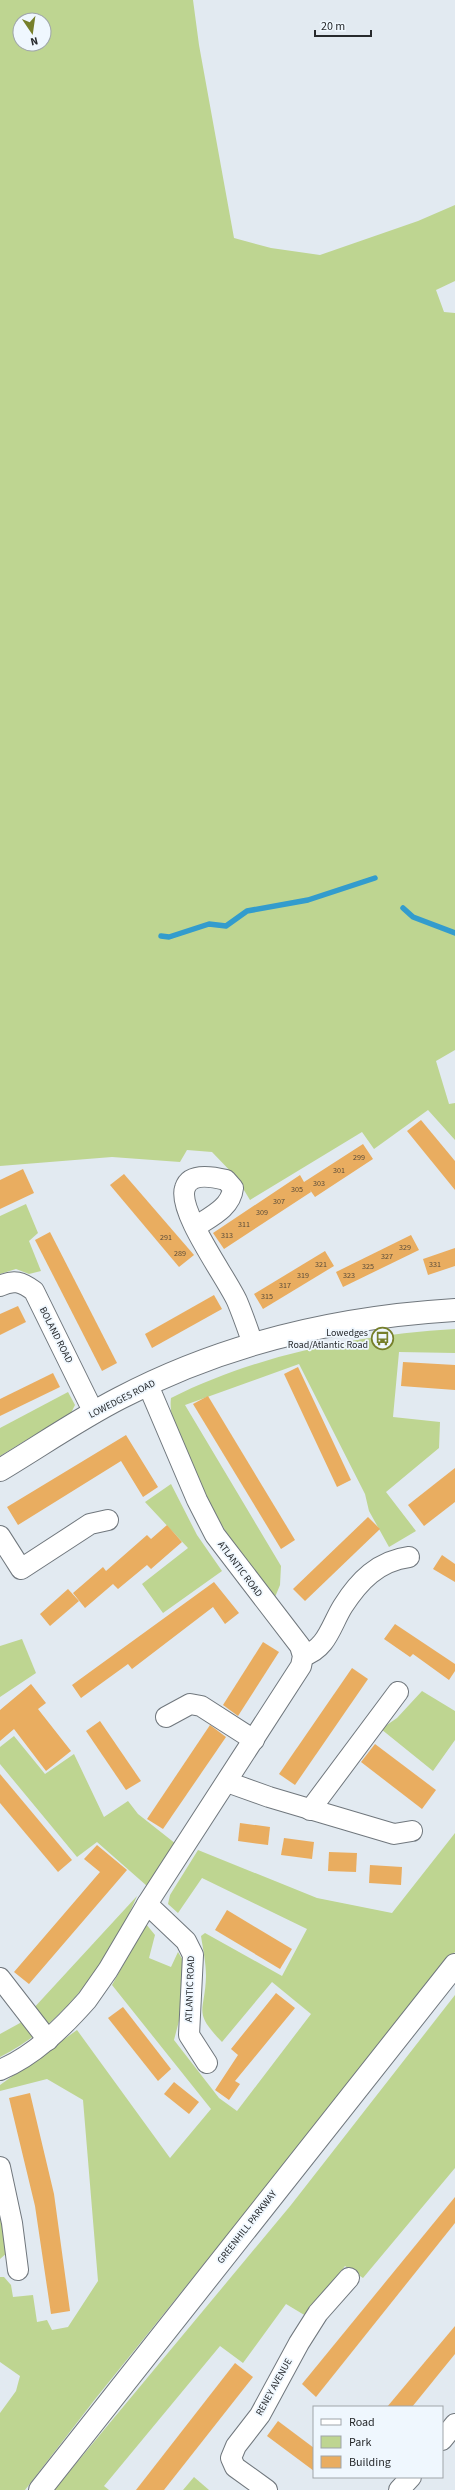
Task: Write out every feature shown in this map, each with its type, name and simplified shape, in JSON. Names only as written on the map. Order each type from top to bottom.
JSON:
[{"type":"main road","name":"LOWEDGES ROAD","points":[[0,1470],[94,1413],[148,1385],[253,1344],[347,1321],[455,1310]]},
{"type":"main road","name":"GREENHILL PARKWAY","points":[[40,2490],[455,1965]]},
{"type":"street","points":[[195,1227],[237,1301],[253,1344]]},
{"type":"street","name":"BOLAND ROAD","points":[[0,1286],[14,1281],[25,1284],[34,1291],[94,1413]]},
{"type":"street","name":"ATLANTIC ROAD","points":[[148,1385],[196,1500],[215,1535],[300,1646],[303,1656]]},
{"type":"street","points":[[0,1536],[14,1574],[90,1524],[108,1520]]},
{"type":"street","points":[[0,2070],[48,2040],[87,2000],[108,1970],[147,1904],[301,1666],[303,1656],[321,1647],[343,1606],[366,1576],[396,1558],[409,1557]]},
{"type":"street","points":[[310,1810],[398,1692]]},
{"type":"street","points":[[166,1717],[190,1704],[201,1706],[254,1740]]},
{"type":"street","points":[[227,1782],[310,1810],[394,1834],[412,1831]]},
{"type":"street","name":"ATLANTIC ROAD","points":[[147,1904],[186,1941],[192,1955],[189,2035],[207,2063]]},
{"type":"street","points":[[0,1978],[48,2040]]},
{"type":"street","points":[[0,2167],[12,2223],[18,2270]]},
{"type":"street","name":"RENEY AVENUE","points":[[267,2490],[235,2468],[231,2458],[236,2446],[260,2415],[299,2343],[318,2313],[349,2278]]},
{"type":"street","points":[[443,2439],[455,2424]]},
{"type":"street","points":[[400,2490],[410,2478]]},
{"type":"green space","points":[[0,0],[193,0],[199,45],[234,238],[271,248],[320,255],[418,221],[455,205],[455,281],[436,290],[444,312],[455,313],[455,1050],[436,1061],[449,1104],[455,1103],[455,1140],[428,1110],[374,1149],[362,1132],[250,1200],[236,1177],[212,1152],[187,1150],[180,1162],[112,1157],[0,1166]]},
{"type":"green space","points":[[26,1204],[38,1233],[29,1241],[41,1271],[29,1274],[16,1269],[0,1274],[0,1216]]},
{"type":"green space","points":[[455,1329],[455,1353],[399,1352],[393,1417],[440,1422],[439,1448],[386,1492],[416,1531],[389,1547],[369,1511],[365,1494],[299,1364],[185,1405],[281,1566],[280,1585],[273,1602],[222,1525],[199,1485],[175,1426],[171,1410],[171,1398],[204,1383],[239,1370],[274,1358],[310,1349],[382,1336]]},
{"type":"green space","points":[[68,1392],[75,1405],[71,1413],[0,1456],[0,1428]]},
{"type":"green space","points":[[171,1484],[197,1535],[222,1571],[163,1613],[142,1584],[188,1548],[145,1502]]},
{"type":"green space","points":[[22,1639],[36,1673],[0,1697],[0,1646]]},
{"type":"green space","points":[[422,1691],[455,1711],[455,1740],[433,1771],[381,1729],[397,1718]]},
{"type":"green space","points":[[14,1736],[45,1774],[74,1754],[104,1817],[128,1801],[138,1814],[176,1844],[147,1886],[97,1842],[77,1857],[0,1764],[0,1747]]},
{"type":"green space","points":[[455,1833],[455,1952],[96,2398],[25,2490],[0,2490],[0,2413],[16,2391],[20,2376],[0,2362],[0,2277],[4,2277],[11,2285],[13,2297],[33,2295],[37,2322],[47,2320],[52,2330],[68,2327],[98,2281],[83,2100],[47,2079],[0,2091],[0,2085],[77,2030],[170,2158],[211,2109],[112,1985],[146,1924],[155,1935],[149,1958],[171,1967],[178,1952],[184,1962],[181,2013],[174,2040],[219,2098],[237,2111],[311,2014],[272,1982],[222,2042],[207,2024],[203,2017],[202,2011],[206,1976],[201,1936],[205,1933],[282,1976],[307,1929],[202,1878],[178,1913],[168,1904],[170,1895],[198,1850],[317,1898],[392,1913]]},
{"type":"green space","points":[[137,1896],[113,1944],[99,1967],[82,1988],[64,2009],[45,2027],[23,2044],[0,2057],[0,2034],[20,2023]]},
{"type":"green space","points":[[455,1995],[455,2168],[363,2278],[345,2266],[306,2316],[286,2304],[243,2363],[220,2346],[104,2486],[109,2490],[54,2490],[291,2205]]},
{"type":"green space","points":[[0,2204],[8,2252],[0,2259]]},
{"type":"green space","points":[[194,2477],[209,2490],[183,2490]]},
{"type":"building","points":[[421,1120],[455,1161],[455,1190],[407,1131]]},
{"type":"building","points":[[363,1144],[373,1159],[315,1197],[310,1190],[311,1192],[224,1249],[213,1233],[300,1175],[304,1182]]},
{"type":"building","points":[[23,1169],[34,1193],[0,1209],[0,1180]]},
{"type":"building","points":[[124,1174],[194,1255],[179,1267],[110,1185]]},
{"type":"building","points":[[50,1232],[117,1363],[102,1371],[35,1240]]},
{"type":"building","points":[[411,1235],[419,1250],[343,1287],[336,1272]]},
{"type":"building","points":[[455,1248],[455,1266],[428,1275],[423,1259]]},
{"type":"building","points":[[325,1251],[334,1266],[263,1309],[254,1294]]},
{"type":"building","points":[[214,1295],[222,1309],[152,1348],[145,1334]]},
{"type":"building","points":[[18,1306],[26,1322],[0,1335],[0,1314]]},
{"type":"building","points":[[403,1362],[455,1365],[455,1390],[401,1386]]},
{"type":"building","points":[[298,1367],[351,1480],[337,1487],[284,1374]]},
{"type":"building","points":[[53,1373],[60,1387],[0,1416],[0,1399]]},
{"type":"building","points":[[208,1396],[295,1540],[281,1549],[193,1404]]},
{"type":"building","points":[[126,1435],[158,1487],[143,1497],[121,1461],[18,1525],[7,1507]]},
{"type":"building","points":[[455,1468],[455,1502],[424,1526],[408,1505]]},
{"type":"building","points":[[368,1517],[380,1529],[305,1601],[293,1589]]},
{"type":"building","points":[[167,1525],[182,1542],[151,1569],[147,1565],[118,1589],[113,1584],[85,1608],[73,1593],[103,1567],[106,1571],[147,1535],[151,1539]]},
{"type":"building","points":[[442,1555],[455,1564],[455,1582],[433,1569]]},
{"type":"building","points":[[214,1582],[239,1613],[225,1624],[213,1607],[132,1669],[128,1664],[81,1698],[72,1685]]},
{"type":"building","points":[[68,1589],[79,1601],[50,1626],[40,1614]]},
{"type":"building","points":[[395,1624],[455,1664],[455,1671],[449,1680],[413,1654],[410,1657],[384,1639]]},
{"type":"building","points":[[263,1642],[279,1652],[238,1716],[223,1705]]},
{"type":"building","points":[[352,1668],[368,1679],[295,1785],[279,1774]]},
{"type":"building","points":[[31,1684],[46,1703],[38,1709],[71,1751],[46,1771],[14,1729],[0,1741],[0,1710]]},
{"type":"building","points":[[100,1721],[141,1781],[126,1790],[86,1731]]},
{"type":"building","points":[[210,1725],[226,1737],[163,1829],[147,1819]]},
{"type":"building","points":[[375,1744],[436,1790],[422,1809],[361,1762]]},
{"type":"building","points":[[0,1774],[72,1860],[58,1872],[0,1803]]},
{"type":"building","points":[[240,1823],[270,1827],[268,1845],[238,1841]]},
{"type":"building","points":[[284,1838],[314,1842],[312,1859],[281,1855]]},
{"type":"building","points":[[97,1845],[127,1870],[29,1984],[14,1972],[100,1872],[84,1859]]},
{"type":"building","points":[[329,1852],[357,1853],[356,1872],[328,1871]]},
{"type":"building","points":[[370,1865],[402,1867],[401,1885],[369,1883]]},
{"type":"building","points":[[227,1910],[292,1949],[280,1969],[215,1930]]},
{"type":"building","points":[[276,1993],[295,2008],[235,2081],[240,2084],[229,2100],[215,2090],[238,2055],[231,2049]]},
{"type":"building","points":[[123,2007],[171,2069],[158,2081],[108,2018]]},
{"type":"building","points":[[174,2082],[199,2102],[189,2114],[164,2094]]},
{"type":"building","points":[[30,2093],[54,2194],[70,2311],[51,2314],[35,2206],[9,2098]]},
{"type":"building","points":[[455,2197],[455,2223],[316,2397],[302,2384]]},
{"type":"building","points":[[455,2326],[455,2354],[413,2406],[388,2406]]},
{"type":"building","points":[[235,2363],[253,2377],[164,2490],[136,2490]]},
{"type":"building","points":[[278,2421],[313,2447],[313,2470],[267,2436]]},
{"type":"waterway","points":[[161,936],[169,937],[209,924],[226,926],[247,911],[308,900],[375,878]]},
{"type":"waterway","points":[[403,908],[413,917],[455,933]]},
{"type":"place","name":"Lowedges Road/Atlantic Road","points":[[383,1339]]}]
